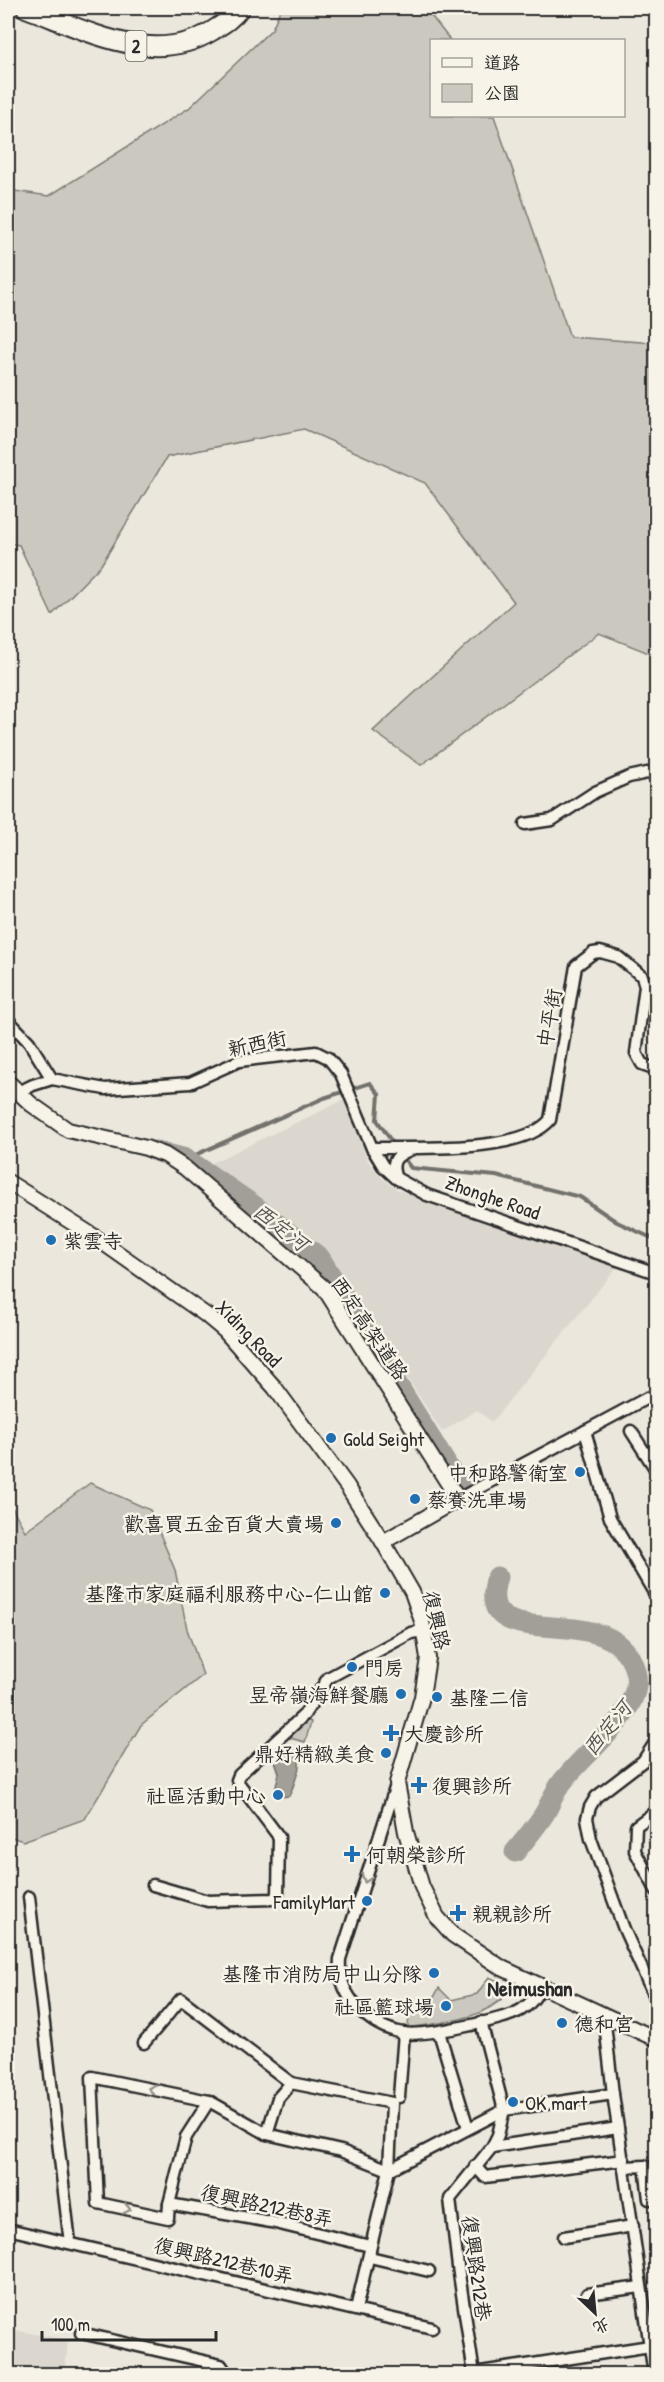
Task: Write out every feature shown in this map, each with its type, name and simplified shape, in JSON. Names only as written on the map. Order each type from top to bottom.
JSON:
[{"type":"main road","name":"2","points":[[26,8],[117,41],[154,48],[176,45],[202,37],[233,18],[240,8]]},
{"type":"street","points":[[525,824],[552,820],[595,792],[629,777],[647,773],[657,774]]},
{"type":"street","name":"中平街","points":[[372,1148],[388,1148],[403,1152],[418,1147],[472,1147],[531,1135],[542,1129],[550,1120],[576,966],[593,953],[600,952],[618,957],[642,976],[645,986],[636,1053],[642,1064],[657,1069]]},
{"type":"street","points":[[8,1020],[29,1042],[52,1079]]},
{"type":"street","name":"新西街","points":[[17,1092],[52,1079],[105,1089],[190,1083],[239,1062],[316,1052],[331,1062],[347,1087],[356,1109]]},
{"type":"street","name":"西定高架道路","points":[[8,1082],[31,1104],[68,1130],[165,1155],[185,1168],[324,1288],[458,1499]]},
{"type":"street","name":"Zhonghe Road","points":[[356,1109],[372,1148],[383,1166],[396,1178],[427,1195],[657,1273]]},
{"type":"street","points":[[396,1178],[392,1167],[403,1152]]},
{"type":"street","name":"Xiding Road","points":[[8,1182],[95,1237],[207,1315],[224,1330],[275,1388],[347,1486],[383,1542]]},
{"type":"street","points":[[383,1542],[458,1499],[647,1398],[657,1395]]},
{"type":"street","points":[[585,1431],[609,1518],[657,1596]]},
{"type":"street","points":[[631,1431],[657,1470]]},
{"type":"street","name":"復興路","points":[[383,1542],[412,1592],[428,1658],[422,1697],[397,1783],[406,1832],[422,1887],[437,1917],[453,1935],[502,1968],[655,2037]]},
{"type":"street","points":[[153,1885],[208,1901],[273,1899],[278,1895],[279,1837],[240,1785],[237,1780],[239,1775],[304,1715],[328,1678],[411,1633],[423,1631]]},
{"type":"street","points":[[657,1741],[643,1761],[596,1797],[587,1818],[591,1839],[624,1929],[657,2001]]},
{"type":"street","points":[[397,1783],[339,1966],[342,1986],[351,2001],[371,2019],[404,2033],[439,2032],[519,2011],[533,2001],[542,1986]]},
{"type":"street","points":[[657,1811],[636,1827],[635,1851],[657,1890]]},
{"type":"street","points":[[28,1897],[70,2242]]},
{"type":"street","points":[[144,2043],[181,2000],[291,2083],[392,2103],[389,2129],[389,2170],[356,2309]]},
{"type":"street","points":[[604,2015],[613,2094],[650,2346],[651,2374]]},
{"type":"street","points":[[481,2022],[504,2110]]},
{"type":"street","points":[[439,2032],[468,2128]]},
{"type":"street","points":[[399,2097],[404,2033]]},
{"type":"street","name":"復興路212巷8弄","points":[[209,2101],[93,2078],[98,2203],[168,2218],[170,2204],[271,2222],[429,2271]]},
{"type":"street","points":[[267,2134],[278,2098],[291,2083]]},
{"type":"street","points":[[170,2204],[186,2137],[209,2101],[267,2134],[340,2151],[389,2170],[504,2110],[613,2094]]},
{"type":"street","name":"復興路212巷","points":[[474,2374],[450,2199],[492,2147],[498,2135],[504,2110]]},
{"type":"street","points":[[492,2147],[618,2128]]},
{"type":"street","points":[[475,2166],[485,2177],[624,2164],[645,2166],[649,2199],[657,2199]]},
{"type":"street","points":[[564,2237],[633,2226]]},
{"type":"street","name":"復興路212巷10弄","points":[[8,2229],[432,2328]]},
{"type":"street","points":[[587,2294],[641,2287]]},
{"type":"street","points":[[81,2333],[221,2365],[226,2374]]},
{"type":"street","points":[[474,2374],[650,2346]]},
{"type":"shaded area","points":[[344,1100],[368,1161],[383,1179],[398,1190],[618,1266],[492,1422],[477,1410],[442,1432],[359,1303],[209,1164]]},
{"type":"shaded area","points":[[292,1748],[298,1758],[299,1769],[289,1796],[281,1797],[275,1791],[279,1773],[275,1761],[277,1755],[285,1749]]},
{"type":"shaded area","points":[[8,2329],[68,2340],[65,2374],[8,2374]]},
{"type":"green space","points":[[281,8],[425,8],[449,39],[430,39],[430,117],[494,117],[570,337],[656,343],[656,656],[599,633],[421,765],[373,731],[514,602],[425,483],[304,429],[167,457],[101,565],[52,615],[19,545],[8,543],[8,190],[49,196],[189,108],[272,29]]},
{"type":"green space","points":[[90,1483],[150,1510],[175,1570],[187,1629],[203,1675],[141,1725],[85,1819],[23,1841],[8,1836],[8,1500],[25,1531]]},
{"type":"green space","points":[[301,1718],[311,1722],[305,1742],[282,1736]]},
{"type":"green space","points":[[489,1977],[504,1984],[506,1995],[496,2004],[460,2019],[408,2028],[409,2015],[426,2012],[439,1988],[451,2000],[477,1994]]},
{"type":"waterway","points":[[186,1159],[324,1098],[370,1083],[379,1094],[377,1120],[394,1145]]},
{"type":"waterway","name":"西定河","points":[[155,1151],[186,1159],[253,1205],[320,1258],[459,1485]]},
{"type":"waterway","points":[[402,1156],[411,1168],[496,1176],[580,1197],[617,1222],[656,1240]]},
{"type":"waterway","name":"西定河","points":[[497,1577],[495,1603],[505,1617],[525,1624],[577,1629],[603,1636],[624,1650],[636,1675],[635,1690],[619,1720],[567,1776],[543,1816],[515,1852]]},
{"type":"place","name":"紫雲寺","points":[[51,1240]]},
{"type":"place","name":"Gold Seight","points":[[331,1438]]},
{"type":"place","name":"中和路警衛室","points":[[580,1472]]},
{"type":"place","name":"蔡賽洗車場","points":[[415,1499]]},
{"type":"place","name":"歡喜買五金百貨大賣場","points":[[336,1523]]},
{"type":"place","name":"基隆市家庭福利服務中心-仁山館","points":[[385,1593]]},
{"type":"place","name":"門房","points":[[352,1667]]},
{"type":"place","name":"昱帝嶺海鮮餐廳","points":[[401,1694]]},
{"type":"place","name":"基隆二信","points":[[437,1697]]},
{"type":"place","name":"大慶診所","points":[[391,1733]]},
{"type":"place","name":"鼎好精緻美食","points":[[386,1753]]},
{"type":"place","name":"復興診所","points":[[419,1785]]},
{"type":"place","name":"社區活動中心","points":[[278,1795]]},
{"type":"place","name":"何朝榮診所","points":[[352,1854]]},
{"type":"place","name":"FamilyMart","points":[[367,1901]]},
{"type":"place","name":"親親診所","points":[[458,1913]]},
{"type":"place","name":"基隆市消防局中山分隊","points":[[434,1973]]},
{"type":"place","name":"社區籃球場","points":[[446,2006]]},
{"type":"place","name":"德和宮","points":[[562,2023]]},
{"type":"place","name":"OK mart","points":[[513,2102]]},
{"type":"district","name":"Neimushan","points":[[530,1988]]}]
